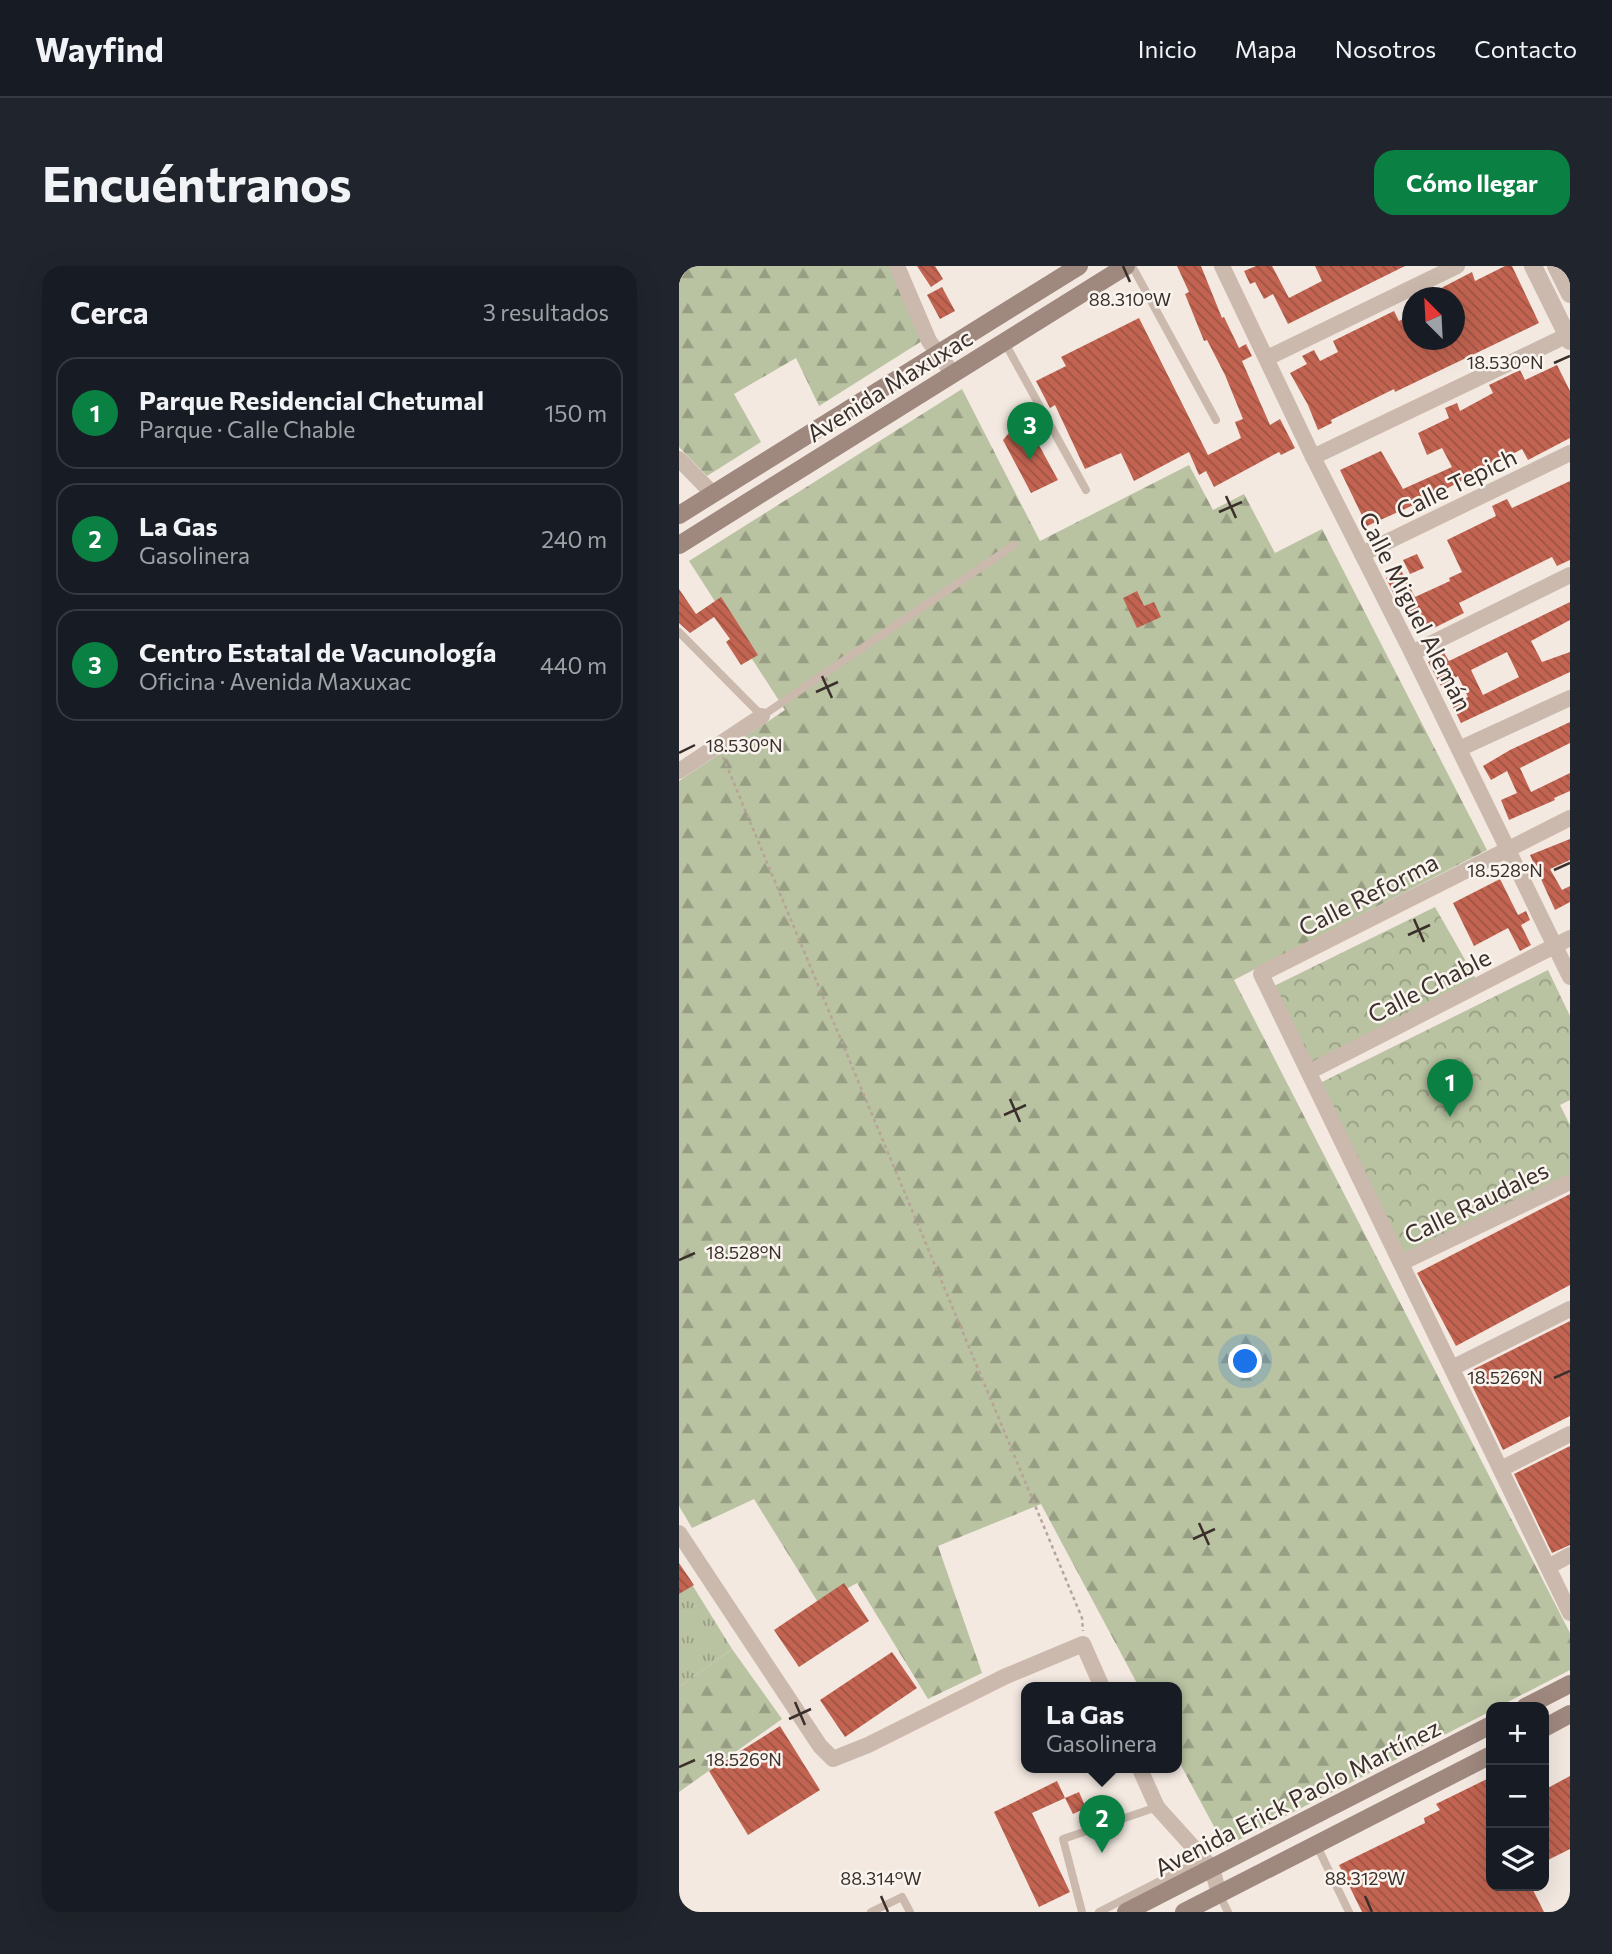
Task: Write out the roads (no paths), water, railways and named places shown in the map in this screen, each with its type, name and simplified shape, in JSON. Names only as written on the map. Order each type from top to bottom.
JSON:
[{"type":"main road","name":"Avenida Maxuxac","points":[[679,515],[1079,266]]},
{"type":"main road","name":"Avenida Maxuxac","points":[[679,545],[1126,266]]},
{"type":"main road","points":[[1535,1702],[1570,1684]]},
{"type":"main road","points":[[1549,1725],[1570,1714]]},
{"type":"main road","name":"Avenida Erick Paolo Martínez","points":[[1126,1912],[1207,1864],[1486,1727]]},
{"type":"main road","name":"Avenida Erick Paolo Martínez","points":[[1184,1912],[1486,1758]]},
{"type":"street","points":[[897,266],[929,341],[953,374]]},
{"type":"street","name":"Calle Miguel Alemán","points":[[1222,266],[1506,849],[1563,942],[1570,977]]},
{"type":"street","points":[[1267,358],[1457,266]]},
{"type":"street","points":[[1313,457],[1569,337],[1533,266]]},
{"type":"street","points":[[1556,266],[1570,295]]},
{"type":"street","name":"Calle Tepich","points":[[1362,554],[1570,453]]},
{"type":"street","points":[[679,459],[713,494]]},
{"type":"street","points":[[1412,653],[1570,575]]},
{"type":"street","points":[[1459,749],[1570,698]]},
{"type":"street","points":[[679,771],[762,716]]},
{"type":"street","name":"Calle Reforma","points":[[1309,1072],[1261,974],[1570,818]]},
{"type":"street","name":"Calle Chable","points":[[1309,1072],[1563,942]]},
{"type":"street","points":[[1309,1072],[1570,1613]]},
{"type":"street","name":"Calle Raudales","points":[[1401,1263],[1570,1182]]},
{"type":"street","points":[[1452,1368],[1570,1309]]},
{"type":"street","points":[[1501,1469],[1570,1434]]},
{"type":"street","points":[[679,1533],[820,1746],[833,1759],[868,1745],[1004,1677],[1083,1644],[1100,1682]]},
{"type":"street","points":[[1548,1567],[1570,1555]]},
{"type":"street","points":[[1142,1773],[1157,1807],[1207,1864],[1219,1894]]},
{"type":"lane","points":[[1132,266],[1216,420]]},
{"type":"lane","points":[[1004,342],[1086,490]]},
{"type":"lane","points":[[679,632],[762,716],[1014,545]]},
{"type":"lane","points":[[1082,1912],[1063,1839],[1157,1807]]},
{"type":"lane","points":[[1316,1844],[1349,1912]]},
{"type":"lane","points":[[1099,1912],[1207,1864]]},
{"type":"lane","points":[[1219,1894],[1228,1912]]},
{"type":"lane","points":[[871,1912],[902,1897],[910,1912]]},
{"type":"place","name":"Centro Estatal de Vacunología","points":[[1030,460]]},
{"type":"place","name":"Parque Residencial Chetumal","points":[[1450,1117]]},
{"type":"place","name":"La Gas","points":[[1102,1853]]}]
